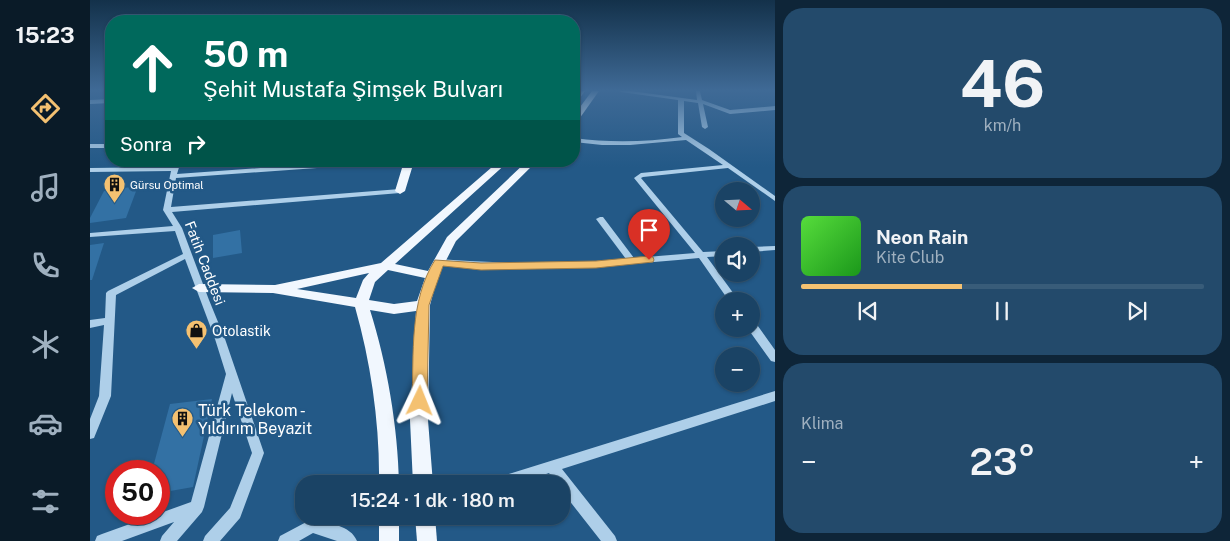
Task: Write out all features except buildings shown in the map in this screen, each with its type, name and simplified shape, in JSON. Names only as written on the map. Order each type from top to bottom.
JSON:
[{"type":"main road","points":[[400,191],[406,167]]},
{"type":"main road","points":[[389,475],[389,447],[371,337],[361,304],[369,280],[498,167]]},
{"type":"main road","points":[[422,475],[419,420],[423,305],[432,276],[451,239],[527,167]]},
{"type":"main road","points":[[273,289],[385,266],[432,276]]},
{"type":"main road","points":[[199,288],[273,289],[394,309],[423,305]]},
{"type":"main road","points":[[389,525],[389,541]]},
{"type":"main road","points":[[426,525],[427,541]]},
{"type":"street","points":[[680,116],[680,131],[686,138],[775,199]]},
{"type":"street","points":[[703,116],[705,127]]},
{"type":"street","points":[[580,140],[622,144],[663,142],[686,138]]},
{"type":"street","points":[[90,146],[105,146]]},
{"type":"street","points":[[728,166],[641,175],[637,178],[701,255],[728,292]]},
{"type":"street","points":[[90,170],[229,167]]},
{"type":"street","name":"Fatih Caddesi","points":[[176,169],[168,210],[178,228],[232,373],[258,453],[235,513],[210,541]]},
{"type":"street","points":[[168,210],[400,191]]},
{"type":"street","points":[[600,219],[632,262]]},
{"type":"street","points":[[90,235],[178,228]]},
{"type":"street","points":[[760,249],[775,248]]},
{"type":"street","points":[[439,262],[481,266],[596,265],[715,254]]},
{"type":"street","points":[[90,434],[105,396],[111,293],[187,255]]},
{"type":"street","points":[[90,324],[109,321]]},
{"type":"street","points":[[760,337],[775,358]]},
{"type":"street","points":[[167,541],[197,507],[232,373]]},
{"type":"street","points":[[524,475],[775,396]]},
{"type":"street","points":[[551,466],[610,541]]},
{"type":"street","points":[[102,541],[197,507]]},
{"type":"street","points":[[285,541],[312,526],[338,533],[350,541]]},
{"type":"place","name":"Gürsu Optimal","points":[[114,204]]},
{"type":"place","name":"Otolastik","points":[[196,350]]},
{"type":"place","name":"Türk Telekom - Yıldırım Beyazit","points":[[182,438]]},
{"type":"route","points":[[420,401],[423,305],[432,276],[439,262],[481,266],[596,265],[649,260]]}]
